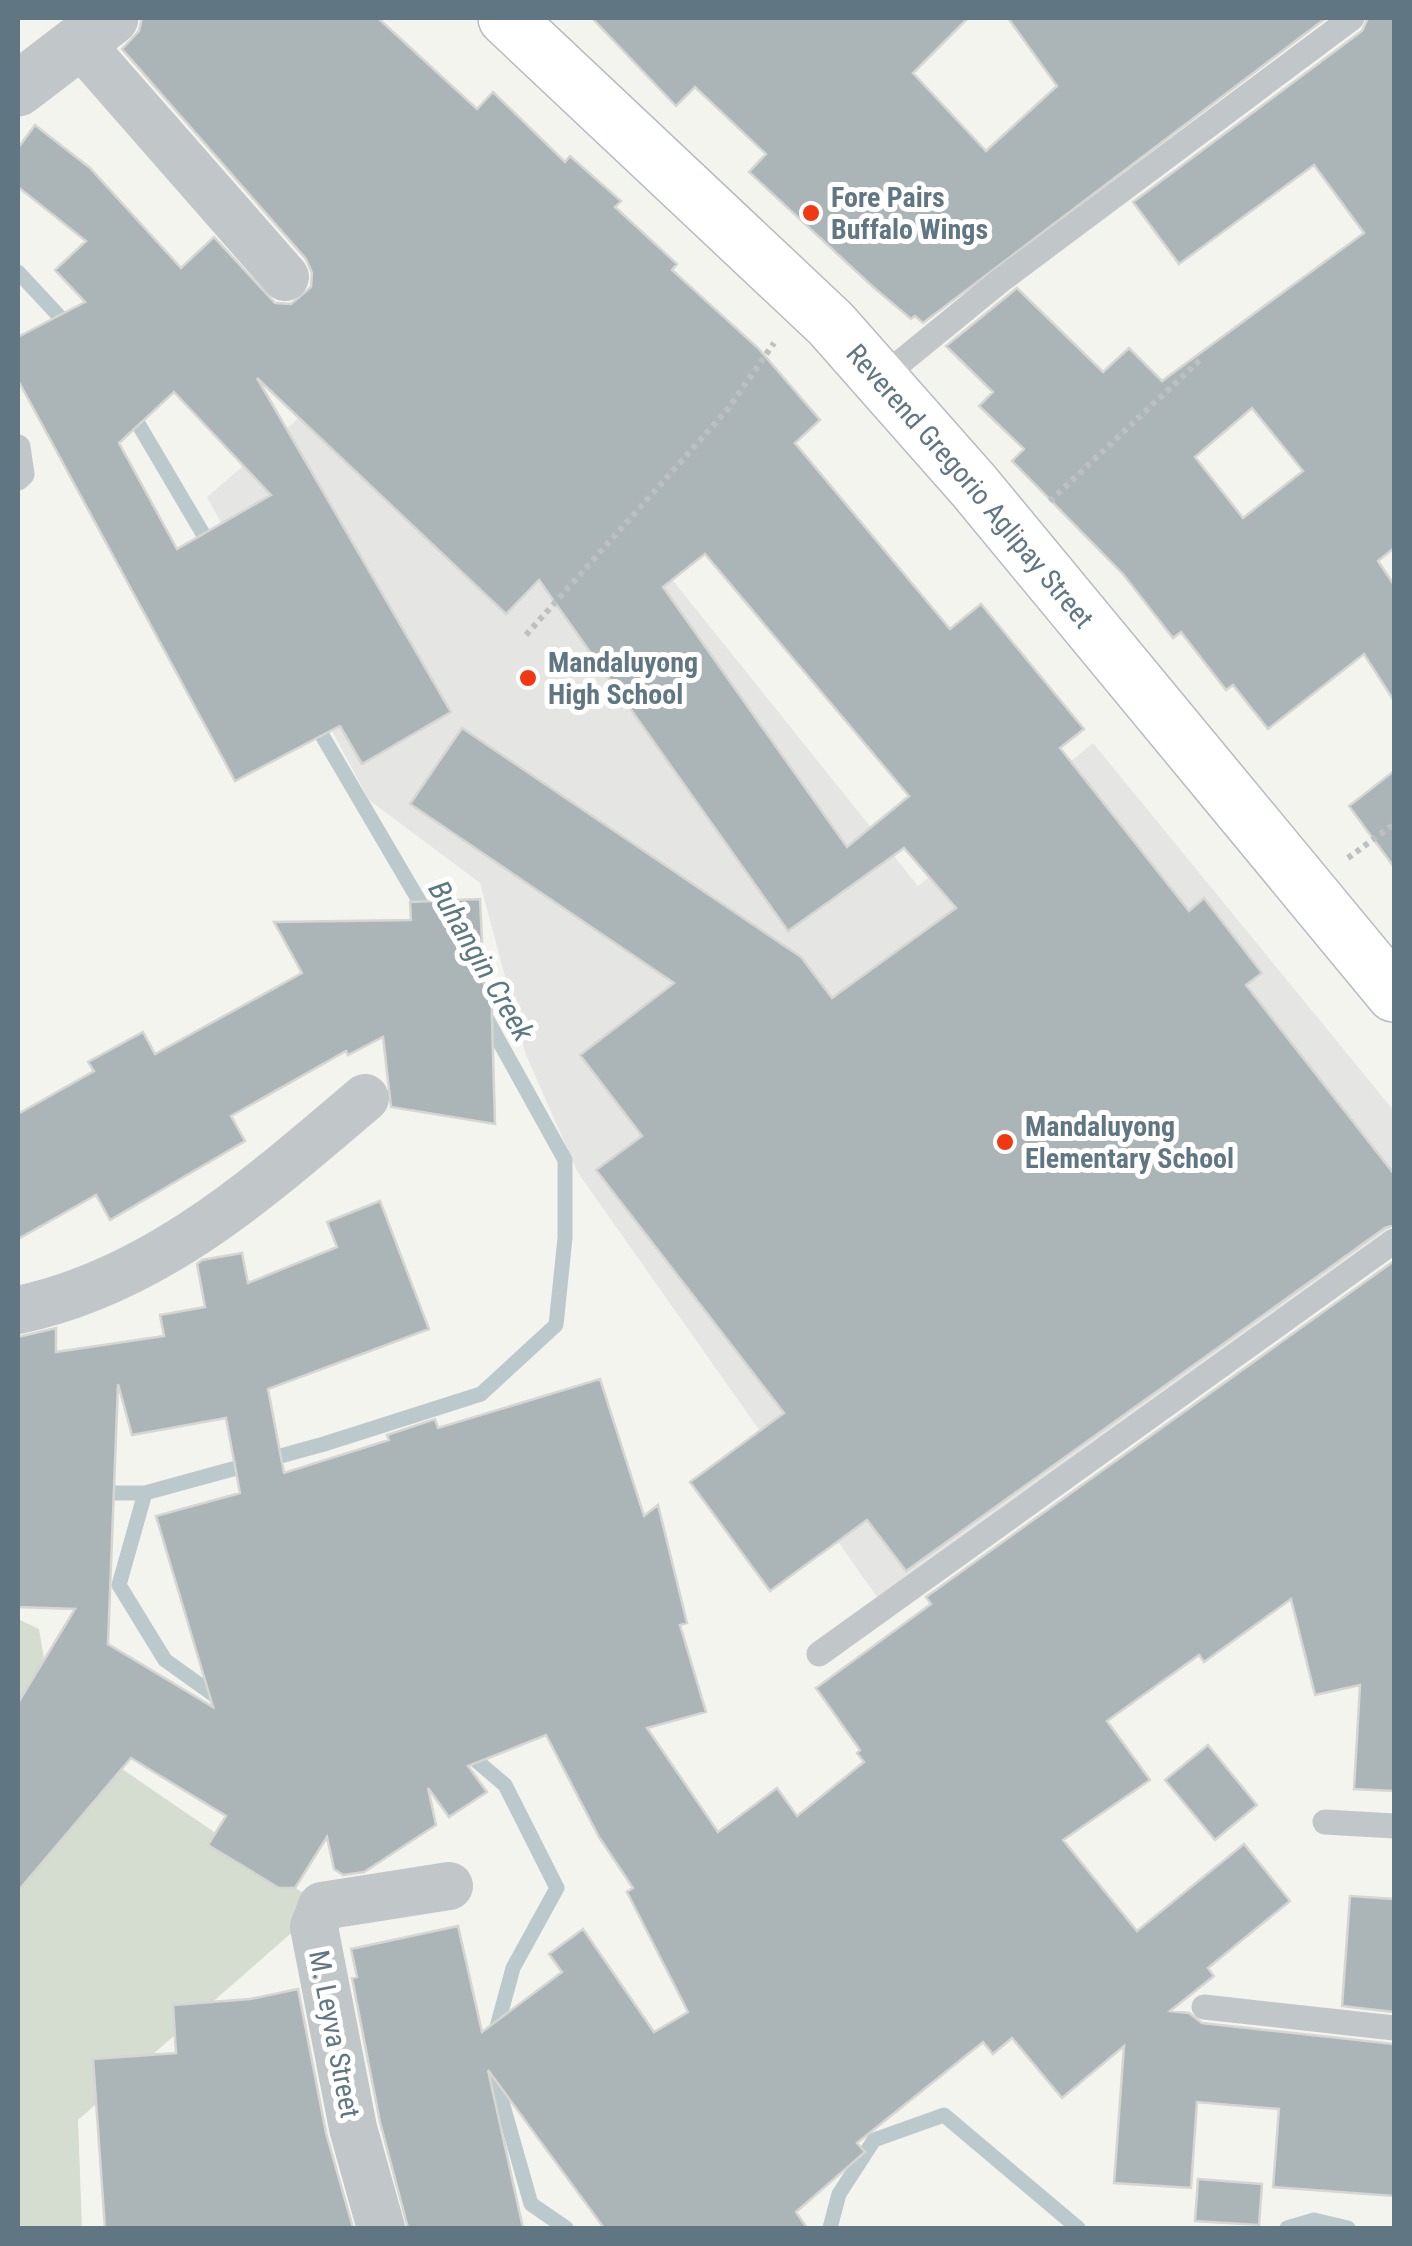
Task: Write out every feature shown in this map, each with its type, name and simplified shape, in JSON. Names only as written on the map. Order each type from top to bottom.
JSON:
[{"type":"main road","name":"Reverend Gregorio Aglipay Street","points":[[506,18],[806,299],[880,380],[1014,534],[1394,994]]},
{"type":"street","points":[[18,89],[95,30],[285,277]]},
{"type":"street","points":[[18,1310],[124,1276],[238,1206],[365,1098]]},
{"type":"street","name":"M. Leyva Street","points":[[382,2228],[352,2128],[314,1927],[322,1906],[448,1886]]},
{"type":"lane","points":[[880,380],[1014,270],[1352,18]]},
{"type":"lane","points":[[18,448],[22,474],[18,478]]},
{"type":"lane","points":[[820,1654],[1394,1241]]},
{"type":"lane","points":[[1325,1822],[1394,1826]]},
{"type":"lane","points":[[1204,2007],[1394,2028]]},
{"type":"path","points":[[526,635],[727,410],[806,299]]},
{"type":"path","points":[[1014,534],[1202,358]]},
{"type":"shaded area","points":[[381,347],[654,557],[918,886],[1093,743],[1394,1111],[1394,1225],[877,1597],[578,1173],[526,1055],[480,883],[369,800],[207,497]]},
{"type":"shaded area","points":[[18,1619],[39,1629],[55,1723],[322,1906],[78,2120],[82,2228],[18,2228]]},
{"type":"building","points":[[142,18],[378,18],[477,109],[493,92],[565,162],[570,156],[621,201],[615,207],[677,264],[672,270],[758,348],[820,420],[795,443],[950,629],[981,604],[1084,729],[1060,748],[1189,911],[1204,898],[1262,973],[1246,985],[1394,1174],[1394,1225],[906,1571],[867,1520],[770,1591],[690,1482],[784,1413],[596,1170],[642,1136],[580,1055],[674,983],[410,804],[462,728],[801,957],[832,998],[956,908],[904,848],[788,931],[539,580],[506,614],[257,378],[451,712],[362,764],[340,726],[235,781],[18,380],[18,337],[85,302],[55,270],[86,241],[18,187],[18,148],[35,125],[90,168],[181,268],[214,237],[275,303],[291,304],[311,287],[312,273],[306,259],[122,49],[139,31]],"holes":[[[174,392],[271,495],[177,549],[119,443]],[[705,554],[909,796],[847,847],[663,587]]]},
{"type":"building","points":[[592,18],[968,18],[913,73],[986,151],[1057,86],[1008,18],[1326,18],[923,323],[915,316],[911,319],[872,286],[749,172],[766,154],[695,87],[676,106]]},
{"type":"building","points":[[1368,18],[1394,18],[1394,548],[1378,561],[1394,585],[1394,701],[1364,654],[1268,729],[1233,685],[1226,690],[1181,632],[1173,638],[1123,574],[1012,461],[1024,449],[979,406],[993,392],[946,346],[1017,288],[1103,372],[1129,348],[1162,381],[1364,233],[1314,165],[1179,264],[1133,202],[1362,31]],"holes":[[[1252,408],[1303,471],[1243,518],[1195,457]]]},
{"type":"building","points":[[1394,771],[1394,867],[1349,806]]},
{"type":"building","points":[[480,899],[484,984],[491,984],[495,1124],[391,1107],[383,1037],[348,1055],[346,1051],[231,1116],[245,1141],[110,1220],[96,1195],[18,1239],[18,1114],[94,1071],[88,1062],[143,1032],[155,1054],[302,973],[274,922],[411,920],[410,902]]},
{"type":"building","points":[[380,1201],[429,1329],[268,1389],[284,1473],[389,1440],[387,1435],[435,1419],[438,1428],[600,1379],[644,1516],[658,1505],[687,1623],[680,1625],[706,1712],[647,1728],[718,1832],[777,1788],[797,1816],[864,1762],[857,1753],[860,1750],[816,1688],[931,1604],[926,1597],[1394,1261],[1394,1791],[1354,1789],[1360,1685],[1315,1695],[1291,1599],[1204,1662],[1199,1655],[1107,1721],[1150,1780],[1063,1840],[1137,1931],[1244,1844],[1290,1901],[1208,1968],[1214,1976],[1170,2011],[1189,2013],[1202,2023],[1394,2044],[1394,2196],[1273,2187],[1279,2109],[1197,2102],[1191,2188],[1114,2183],[1124,2046],[1062,2098],[1012,2038],[993,2054],[983,2042],[857,2143],[865,2152],[796,2212],[807,2228],[604,2228],[488,2070],[523,2228],[408,2228],[380,2122],[352,1978],[357,1977],[351,1949],[458,1926],[482,2032],[562,1972],[549,1954],[583,1929],[654,2032],[688,2012],[627,1892],[633,1888],[599,1837],[546,1735],[468,1766],[487,1792],[449,1817],[428,1788],[436,1825],[364,1872],[343,1875],[334,1869],[327,1837],[295,1888],[279,1888],[208,1845],[226,1816],[131,1758],[18,1891],[18,1703],[75,1609],[18,1607],[18,1337],[56,1328],[56,1352],[164,1336],[160,1315],[205,1307],[197,1264],[202,1260],[242,1253],[248,1283],[337,1247],[327,1222]],"holes":[[[118,1384],[132,1435],[226,1418],[240,1493],[156,1516],[213,1707],[108,1644]]]},
{"type":"building","points":[[1208,1745],[1257,1805],[1215,1840],[1165,1780]]},
{"type":"building","points":[[1350,1896],[1394,1899],[1394,2012],[1342,2006]]},
{"type":"building","points":[[298,1989],[326,2133],[353,2228],[105,2228],[93,2059],[176,2053],[173,2005],[250,1999]]},
{"type":"building","points":[[1198,2179],[1262,2184],[1259,2225],[1195,2221]]},
{"type":"waterway","name":"Buhangin Creek","points":[[18,272],[73,331]]},
{"type":"waterway","name":"Buhangin Creek","points":[[130,410],[212,549]]},
{"type":"waterway","name":"Buhangin Creek","points":[[313,720],[428,916]]},
{"type":"waterway","name":"Buhangin Creek","points":[[97,1493],[145,1493],[324,1444],[481,1394],[556,1325],[565,1238],[565,1160],[484,1014]]},
{"type":"waterway","name":"Buhangin Creek","points":[[145,1493],[119,1585],[165,1660],[221,1700]]},
{"type":"waterway","name":"Buhangin Creek","points":[[465,1751],[505,1785],[557,1888],[513,1968],[494,2038]]},
{"type":"waterway","name":"Buhangin Creek","points":[[496,2066],[498,2088],[531,2204],[566,2228]]},
{"type":"waterway","name":"Buhangin Creek","points":[[830,2228],[839,2194],[874,2140],[944,2115],[1078,2228]]},
{"type":"waterway","name":"Buhangin Creek","points":[[1287,2228],[1314,2220],[1348,2228]]},
{"type":"place","name":"Fore Pairs Buffalo Wings","points":[[811,213]]},
{"type":"place","name":"Mandaluyong High School","points":[[528,678]]},
{"type":"place","name":"Mandaluyong Elementary School","points":[[1005,1142]]}]
